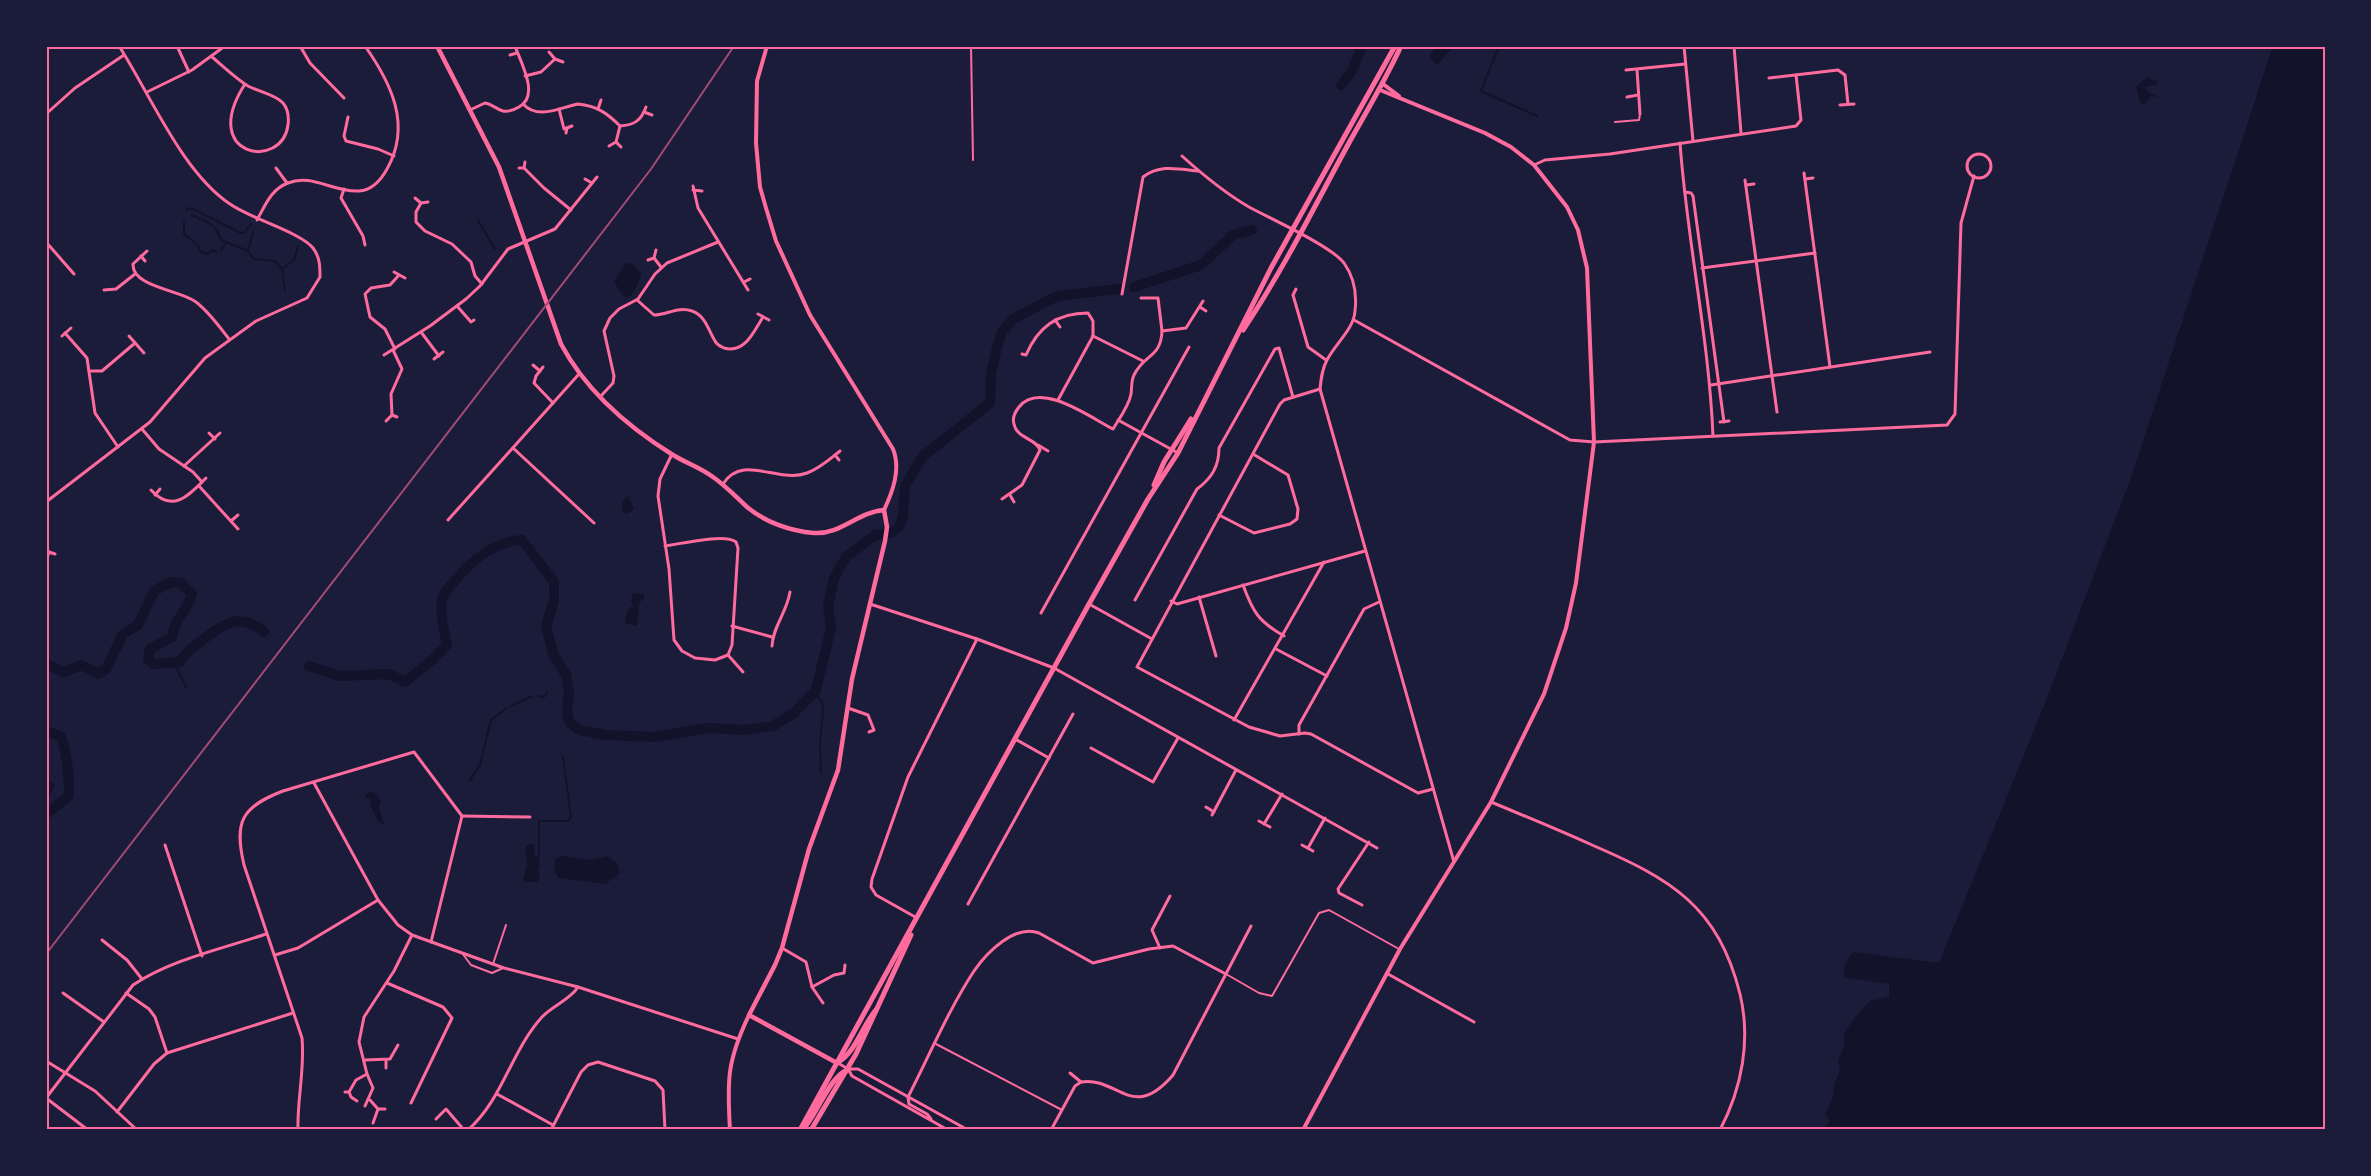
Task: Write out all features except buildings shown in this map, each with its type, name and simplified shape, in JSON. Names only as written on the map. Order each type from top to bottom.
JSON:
[{"type":"highway","points":[[1148,499],[1178,453],[1202,402],[1291,230],[1395,46]]},
{"type":"highway","points":[[1231,347],[1301,236],[1350,141],[1384,84],[1401,46]]},
{"type":"highway","points":[[1374,84],[1384,84]]},
{"type":"highway","points":[[1374,84],[1380,90]]},
{"type":"highway","points":[[801,1130],[1148,499],[1172,450],[1202,402]]},
{"type":"highway","points":[[811,1130],[848,1069],[881,1004],[903,958],[918,919]]},
{"type":"highway","points":[[837,1063],[847,1057],[866,1022],[881,1004]]},
{"type":"highway","points":[[801,1130],[813,1118],[838,1074],[848,1069]]},
{"type":"main road","points":[[437,46],[498,167],[555,330],[568,358],[600,397],[636,429],[672,454],[712,475],[762,518],[779,525],[810,533],[830,532],[871,511],[884,510],[887,527],[885,541],[847,708],[838,770],[809,849],[782,948],[749,1015],[837,1063]]},
{"type":"street","points":[[46,502],[142,429],[158,414],[194,369],[229,340],[256,321],[307,298],[320,277],[318,258],[309,244],[301,238],[257,220],[229,204],[203,180],[180,148],[119,46]]},
{"type":"street","points":[[177,46],[190,72]]},
{"type":"street","points":[[147,92],[190,72],[225,46]]},
{"type":"street","points":[[300,46],[310,63],[344,98]]},
{"type":"street","points":[[257,220],[273,192],[287,183],[305,179],[359,191],[375,185],[381,179],[394,156],[399,123],[395,97],[364,46]]},
{"type":"street","points":[[469,110],[485,103],[504,111],[514,110],[523,104],[529,96],[525,76],[515,46]]},
{"type":"street","points":[[767,46],[757,81],[756,143],[760,188],[776,241],[798,293],[834,356],[893,449],[897,462],[894,484],[884,510]]},
{"type":"street","points":[[1684,46],[1693,141]]},
{"type":"street","points":[[1734,46],[1741,133]]},
{"type":"street","points":[[548,52],[555,59],[563,62]]},
{"type":"street","points":[[510,55],[517,53]]},
{"type":"street","points":[[46,114],[74,88],[124,54]]},
{"type":"street","points":[[212,57],[245,84],[279,99],[287,108],[288,125],[286,134],[278,145],[268,150],[259,152],[244,148],[237,142],[231,131],[230,114],[245,84]]},
{"type":"street","points":[[525,76],[541,72],[555,59]]},
{"type":"street","points":[[1626,70],[1686,64]]},
{"type":"street","points":[[1637,70],[1640,114]]},
{"type":"street","points":[[1769,78],[1838,70],[1843,72],[1848,104]]},
{"type":"street","points":[[1534,165],[1545,160],[1610,154],[1800,124],[1796,75]]},
{"type":"street","points":[[1384,84],[1399,96]]},
{"type":"street","points":[[1303,1130],[1400,949],[1491,802],[1544,694],[1566,628],[1576,583],[1594,442],[1588,286],[1583,249],[1567,207],[1534,165],[1511,147],[1485,133],[1399,96],[1380,90]]},
{"type":"street","points":[[334,99],[340,94]]},
{"type":"street","points":[[1627,97],[1638,95]]},
{"type":"street","points":[[598,109],[602,100]]},
{"type":"street","points":[[523,104],[528,110],[540,114],[578,104],[598,109],[608,114],[620,126]]},
{"type":"street","points":[[1840,105],[1854,104]]},
{"type":"street","points":[[620,126],[636,123],[646,107]]},
{"type":"street","points":[[559,109],[566,133]]},
{"type":"street","points":[[644,112],[652,115]]},
{"type":"street","points":[[348,117],[344,136],[346,141],[378,149],[394,156]]},
{"type":"street","points":[[566,128],[572,126]]},
{"type":"street","points":[[609,146],[616,142],[620,126]]},
{"type":"street","points":[[616,142],[621,148]]},
{"type":"street","points":[[1680,143],[1684,192],[1710,385],[1713,436]]},
{"type":"street","points":[[1182,156],[1199,171],[1247,206],[1330,251],[1344,264],[1354,288],[1354,320],[1326,360],[1321,375],[1320,389],[1364,551],[1454,862]]},
{"type":"street","points":[[1974,156],[1984,156],[1990,162],[1989,171],[1982,177],[1974,176],[1968,172],[1968,161],[1974,156]]},
{"type":"street","points":[[524,168],[525,162]]},
{"type":"street","points":[[276,168],[287,183]]},
{"type":"street","points":[[518,168],[524,168],[570,210]]},
{"type":"street","points":[[1122,294],[1143,177],[1154,169],[1162,168],[1199,171]]},
{"type":"street","points":[[279,172],[283,169]]},
{"type":"street","points":[[1804,173],[1830,367]]},
{"type":"street","points":[[1354,320],[1570,440],[1594,442],[1940,426],[1950,422],[1955,414],[1961,224],[1974,176]]},
{"type":"street","points":[[384,355],[421,332],[457,306],[482,284],[503,253],[555,229],[597,177]]},
{"type":"street","points":[[1805,180],[1813,178]]},
{"type":"street","points":[[585,179],[592,183]]},
{"type":"street","points":[[1745,180],[1777,412]]},
{"type":"street","points":[[1746,185],[1754,184]]},
{"type":"street","points":[[702,191],[693,188],[698,208],[748,290]]},
{"type":"street","points":[[344,189],[341,198],[365,235],[365,245]]},
{"type":"street","points":[[1684,192],[1688,191],[1693,196],[1719,383],[1722,422],[1730,421]]},
{"type":"street","points":[[415,198],[421,203],[428,202]]},
{"type":"street","points":[[421,203],[415,217],[417,223],[425,231],[452,244],[471,262],[475,276],[482,284]]},
{"type":"street","points":[[411,225],[417,223]]},
{"type":"street","points":[[46,226],[46,232]]},
{"type":"street","points":[[46,242],[74,274]]},
{"type":"street","points":[[600,397],[613,382],[614,376],[605,336],[605,326],[615,312],[636,300],[667,263],[718,242]]},
{"type":"street","points":[[656,250],[654,258],[661,268]]},
{"type":"street","points":[[146,251],[133,264],[135,274],[145,282],[173,290],[196,302],[213,319],[229,340]]},
{"type":"street","points":[[1702,268],[1814,253]]},
{"type":"street","points":[[141,256],[145,261]]},
{"type":"street","points":[[648,260],[654,258]]},
{"type":"street","points":[[394,272],[405,278]]},
{"type":"street","points":[[104,290],[116,289],[135,274]]},
{"type":"street","points":[[386,421],[392,415],[391,394],[402,370],[385,330],[370,318],[365,294],[371,288],[390,285],[399,275]]},
{"type":"street","points":[[744,282],[750,279]]},
{"type":"street","points":[[1296,289],[1293,295],[1308,347],[1326,360]]},
{"type":"street","points":[[1048,451],[1017,433],[1014,416],[1020,405],[1028,399],[1058,400],[1113,429],[1131,396],[1133,376],[1143,361],[1155,354],[1162,343],[1158,298],[1141,298]]},
{"type":"street","points":[[636,300],[654,315],[682,309],[697,314],[706,322],[716,343],[727,349],[738,348],[746,343],[763,317]]},
{"type":"street","points":[[1162,331],[1186,328],[1202,301]]},
{"type":"street","points":[[457,306],[471,322],[474,320]]},
{"type":"street","points":[[1200,307],[1206,311]]},
{"type":"street","points":[[1022,354],[1026,356],[1038,334],[1056,320],[1068,314],[1088,313],[1093,321],[1093,336],[1058,400]]},
{"type":"street","points":[[758,314],[769,320]]},
{"type":"street","points":[[1056,320],[1060,327]]},
{"type":"street","points":[[62,336],[71,328]]},
{"type":"street","points":[[421,332],[439,356]]},
{"type":"street","points":[[65,333],[86,358],[89,371],[90,393],[95,412],[118,447]]},
{"type":"street","points":[[129,336],[144,353]]},
{"type":"street","points":[[1093,336],[1143,361]]},
{"type":"street","points":[[89,371],[102,371],[136,343]]},
{"type":"street","points":[[1041,613],[1189,346]]},
{"type":"street","points":[[1134,600],[1197,489],[1209,480],[1219,461],[1219,448],[1275,349],[1279,348],[1293,398]]},
{"type":"street","points":[[434,359],[443,352]]},
{"type":"street","points":[[1710,385],[1930,352]]},
{"type":"street","points":[[533,365],[540,371]]},
{"type":"street","points":[[543,367],[534,383],[553,403]]},
{"type":"street","points":[[448,520],[580,374]]},
{"type":"street","points":[[1320,389],[1280,404],[1137,667],[1234,720],[1271,734],[1311,734],[1418,793],[1432,789]]},
{"type":"street","points":[[392,415],[396,417]]},
{"type":"street","points":[[1118,420],[1178,453]]},
{"type":"street","points":[[142,429],[159,449],[193,472],[202,482]]},
{"type":"street","points":[[209,433],[214,439]]},
{"type":"street","points":[[184,466],[220,434]]},
{"type":"street","points":[[1002,499],[1010,495],[1027,477],[1040,450],[1037,445]]},
{"type":"street","points":[[513,448],[594,523]]},
{"type":"street","points":[[723,484],[731,474],[743,469],[788,476],[807,473],[840,451]]},
{"type":"street","points":[[666,546],[713,539],[727,539],[736,542],[738,548],[732,645],[728,655],[722,658],[704,660],[695,658],[677,646],[672,633],[672,598],[666,546],[658,509],[658,488],[672,454]]},
{"type":"street","points":[[1219,514],[1254,533],[1290,524],[1296,519],[1298,509],[1288,475],[1253,454]]},
{"type":"street","points":[[835,455],[839,460]]},
{"type":"street","points":[[151,490],[156,495],[170,502],[177,501],[199,486],[206,478]]},
{"type":"street","points":[[199,486],[238,529]]},
{"type":"street","points":[[156,495],[160,489]]},
{"type":"street","points":[[1010,495],[1014,502]]},
{"type":"street","points":[[231,521],[238,515]]},
{"type":"street","points":[[1172,601],[1177,604],[1364,551]]},
{"type":"street","points":[[47,558],[48,552],[55,554]]},
{"type":"street","points":[[1234,720],[1284,636],[1324,562]]},
{"type":"street","points":[[1244,585],[1250,606],[1260,620],[1284,636]]},
{"type":"street","points":[[772,646],[772,637],[788,602],[790,592]]},
{"type":"street","points":[[1199,597],[1216,656]]},
{"type":"street","points":[[1299,734],[1299,725],[1364,609],[1380,602]]},
{"type":"street","points":[[870,603],[977,639],[1054,668],[1377,848]]},
{"type":"street","points":[[1089,604],[1152,639]]},
{"type":"street","points":[[732,626],[772,637]]},
{"type":"street","points":[[918,919],[876,895],[870,887],[908,777],[977,639]]},
{"type":"street","points":[[1276,649],[1326,676]]},
{"type":"street","points":[[728,655],[743,672]]},
{"type":"street","points":[[739,668],[744,664]]},
{"type":"street","points":[[847,708],[868,714],[874,730],[869,732]]},
{"type":"street","points":[[968,904],[1073,714]]},
{"type":"street","points":[[1091,748],[1153,782],[1178,738]]},
{"type":"street","points":[[1015,739],[1048,758]]},
{"type":"street","points":[[298,1130],[297,1098],[303,1052],[302,1038],[275,955],[266,934],[238,841],[241,828],[250,810],[263,798],[414,752],[462,816]]},
{"type":"street","points":[[1206,807],[1213,813],[1236,770]]},
{"type":"street","points":[[314,782],[378,900],[398,925],[412,935],[504,968],[578,987],[738,1039]]},
{"type":"street","points":[[1264,824],[1282,794]]},
{"type":"street","points":[[1491,802],[1634,863],[1659,876],[1684,896],[1711,926],[1724,948],[1735,977],[1743,1008],[1744,1055],[1737,1093],[1720,1130]]},
{"type":"street","points":[[462,816],[530,817]]},
{"type":"street","points":[[431,942],[462,816]]},
{"type":"street","points":[[1308,848],[1325,818]]},
{"type":"street","points":[[1259,821],[1270,827]]},
{"type":"street","points":[[1362,904],[1343,896],[1339,893],[1338,889],[1369,842]]},
{"type":"street","points":[[165,845],[202,956]]},
{"type":"street","points":[[1302,846],[1313,852]]},
{"type":"street","points":[[164,857],[169,856]]},
{"type":"street","points":[[1160,948],[1152,930],[1170,896]]},
{"type":"street","points":[[275,955],[298,948],[378,900]]},
{"type":"street","points":[[1051,1130],[1075,1086],[1081,1082],[1099,1082],[1126,1095],[1146,1095],[1160,1088],[1173,1075],[1224,973],[1251,926]]},
{"type":"street","points":[[932,1121],[927,1114],[909,1104],[908,1097],[974,970],[1001,943],[1019,932],[1033,930],[1039,932],[1093,962],[1149,949],[1172,946],[1224,973]]},
{"type":"street","points":[[88,1130],[46,1098],[126,993],[142,979],[266,934]]},
{"type":"street","points":[[365,1106],[370,1100],[373,1088],[367,1074],[359,1042],[364,1018],[370,1005],[387,983],[412,935]]},
{"type":"street","points":[[102,940],[127,960],[142,979]]},
{"type":"street","points":[[782,948],[806,962],[812,987],[823,1003]]},
{"type":"street","points":[[812,987],[834,975],[844,973],[845,965]]},
{"type":"street","points":[[1388,974],[1474,1022]]},
{"type":"street","points":[[387,983],[443,1007],[452,1018],[411,1103]]},
{"type":"street","points":[[436,1119],[446,1109],[466,1130],[477,1122],[497,1094],[532,1030],[550,1009],[578,987]]},
{"type":"street","points":[[63,993],[104,1022]]},
{"type":"street","points":[[126,993],[150,1009],[155,1017],[167,1053]]},
{"type":"street","points":[[117,1112],[154,1064],[167,1053],[293,1013]]},
{"type":"street","points":[[730,1130],[727,1084],[730,1063],[749,1015]]},
{"type":"street","points":[[365,1060],[390,1059],[398,1045]]},
{"type":"street","points":[[386,1060],[386,1068]]},
{"type":"street","points":[[46,1061],[95,1091],[137,1130]]},
{"type":"street","points":[[551,1130],[581,1072],[588,1064],[598,1062],[654,1081],[660,1086],[663,1090],[665,1130]]},
{"type":"street","points":[[837,1063],[848,1069],[858,1069],[968,1130]]},
{"type":"street","points":[[848,1069],[853,1077],[948,1130]]},
{"type":"street","points":[[1070,1073],[1081,1082]]},
{"type":"street","points":[[356,1101],[347,1092],[356,1080],[367,1074]]},
{"type":"street","points":[[497,1094],[553,1125]]},
{"type":"street","points":[[370,1100],[378,1109],[385,1110]]},
{"type":"street","points":[[373,1123],[378,1109]]},
{"type":"lane","points":[[971,46],[973,160]]},
{"type":"lane","points":[[1616,122],[1639,120],[1640,114]]},
{"type":"lane","points":[[1224,973],[1259,993],[1272,996],[1319,913],[1329,910],[1400,949]]},
{"type":"lane","points":[[493,964],[506,925]]},
{"type":"lane","points":[[462,953],[471,965],[490,972],[504,968]]},
{"type":"lane","points":[[936,1044],[1062,1110]]},
{"type":"shaded area","points":[[1437,46],[1454,46],[1437,65],[1430,59],[1430,55]]},
{"type":"shaded area","points":[[2273,46],[2325,46],[2325,1130],[1824,1130],[1830,1120],[1825,1114],[1832,1100],[1840,1070],[1838,1061],[1844,1047],[1844,1033],[1870,1001],[1889,997],[1889,984],[1844,977],[1845,964],[1853,952],[1939,963],[2045,703],[2130,480]]},
{"type":"shaded area","points":[[2147,77],[2159,82],[2156,85],[2145,87],[2147,91],[2159,97],[2151,96],[2145,105],[2140,103],[2136,87]]},
{"type":"shaded area","points":[[626,263],[632,264],[642,274],[634,292],[629,297],[624,297],[614,282]]},
{"type":"shaded area","points":[[628,496],[634,509],[627,514],[622,511],[623,501]]},
{"type":"shaded area","points":[[633,593],[644,594],[644,598],[639,603],[637,626],[625,623],[628,609],[633,606],[631,600]]},
{"type":"shaded area","points":[[46,778],[55,785],[46,802]]},
{"type":"shaded area","points":[[370,792],[375,793],[381,801],[379,807],[384,825],[377,821],[369,803],[371,800],[366,797],[366,794]]},
{"type":"shaded area","points":[[530,843],[535,845],[534,853],[537,857],[539,855],[540,867],[537,869],[540,872],[538,882],[524,882],[523,879],[527,865],[525,847]]},
{"type":"shaded area","points":[[563,856],[591,860],[607,856],[617,863],[620,873],[605,884],[559,878],[554,871],[556,858]]},
{"type":"waterway","points":[[1341,85],[1352,71],[1362,46]]},
{"type":"waterway","points":[[1499,46],[1481,91],[1537,116]]},
{"type":"waterway","points":[[186,210],[189,208],[195,210],[241,233],[244,233],[251,224]]},
{"type":"waterway","points":[[192,215],[209,223],[216,229],[221,240],[248,251],[254,259],[275,261],[282,269],[285,290]]},
{"type":"waterway","points":[[478,220],[495,249]]},
{"type":"waterway","points":[[184,222],[184,234],[198,245],[200,251],[207,254],[213,250],[217,252]]},
{"type":"waterway","points":[[1134,287],[1201,265],[1233,235],[1252,230]]},
{"type":"waterway","points":[[248,251],[253,232]]},
{"type":"waterway","points":[[221,251],[226,243]]},
{"type":"waterway","points":[[282,269],[294,260],[298,246]]},
{"type":"waterway","points":[[309,666],[339,676],[389,674],[405,682],[447,645],[442,619],[442,600],[447,589],[468,567],[493,548],[512,541],[522,540],[554,582],[554,600],[546,626],[553,654],[566,675],[569,691],[567,712],[569,722],[579,730],[606,735],[654,737],[709,728],[745,730],[773,726],[794,713],[816,690],[831,627],[828,606],[834,578],[846,557],[875,535],[891,533],[899,527],[903,517],[905,486],[922,457],[990,403],[991,374],[1002,332],[1013,319],[1057,296],[1118,289]]},
{"type":"waterway","points":[[46,664],[64,672],[82,665],[98,674],[106,669],[123,634],[138,625],[154,591],[171,582],[181,583],[192,594],[175,626],[172,637],[150,649],[148,659],[153,664],[180,662],[188,652],[205,638],[227,624],[241,621],[255,626],[264,632]]},
{"type":"waterway","points":[[174,663],[186,687]]},
{"type":"waterway","points":[[538,696],[544,697],[547,692]]},
{"type":"waterway","points":[[814,693],[822,701],[823,711],[820,743],[821,773]]},
{"type":"waterway","points":[[511,706],[532,696]]},
{"type":"waterway","points":[[470,780],[480,765],[491,720],[507,708]]},
{"type":"waterway","points":[[46,731],[61,737],[68,766],[69,781],[69,796],[46,814]]},
{"type":"waterway","points":[[539,855],[539,821],[568,821],[571,817],[563,757]]},
{"type":"railway","points":[[46,954],[651,169],[734,46]]}]
